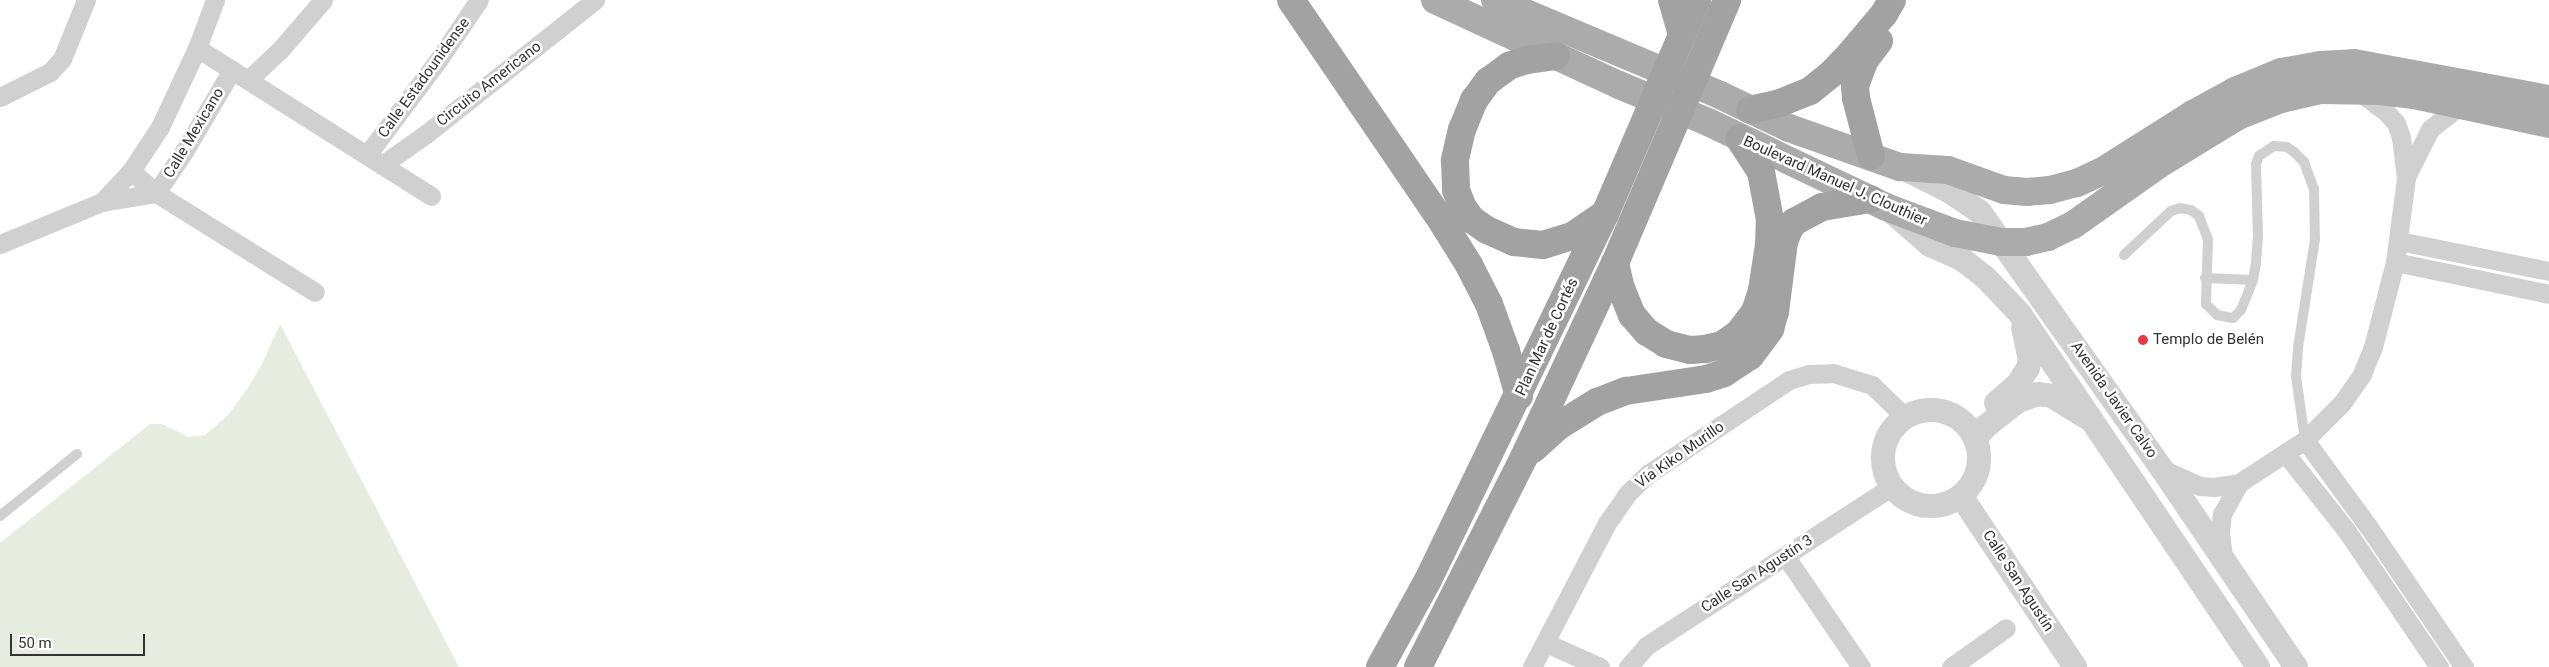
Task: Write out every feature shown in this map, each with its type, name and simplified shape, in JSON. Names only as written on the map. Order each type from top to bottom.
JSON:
[{"type":"highway","points":[[1290,0],[1443,224],[1468,265],[1489,304],[1506,351],[1519,396]]},
{"type":"highway","points":[[1672,0],[1682,35]]},
{"type":"highway","name":"Plan Mar de Cortés","points":[[1380,667],[1428,580],[1519,396],[1605,214],[1697,0]]},
{"type":"highway","name":"Plan Mar de Cortés","points":[[1418,667],[1524,457],[1615,263],[1727,0]]},
{"type":"highway","points":[[1750,110],[1780,102],[1810,90],[1831,74],[1884,14],[1892,0]]},
{"type":"highway","points":[[1870,156],[1856,98],[1855,86],[1864,61],[1907,0]]},
{"type":"highway","points":[[1556,56],[1526,60],[1509,66],[1488,81],[1479,94],[1462,129],[1455,160],[1456,190],[1462,206],[1471,219],[1486,230],[1514,242],[1543,245],[1572,236],[1605,214]]},
{"type":"highway","points":[[1615,263],[1620,288],[1632,315],[1647,332],[1666,344],[1690,350],[1705,349],[1722,345],[1739,333],[1755,312],[1762,290],[1770,236],[1766,192],[1761,172],[1739,138]]},
{"type":"highway","points":[[1524,457],[1560,425],[1597,402],[1626,391],[1706,379],[1724,373],[1743,361],[1760,345],[1770,329],[1775,312],[1784,242],[1794,222],[1822,207],[1878,203]]},
{"type":"main road","name":"Boulevard Manuel J. Clouthier","points":[[1435,0],[1620,85],[1708,122],[1878,203],[1955,233],[1976,238],[2026,242],[2048,237],[2073,225],[2161,162],[2238,116],[2281,99],[2320,90],[2356,90],[2414,95],[2549,124]]},
{"type":"main road","name":"Boulevard Manuel J. Clouthier","points":[[1495,0],[1720,95],[1789,128],[1900,167],[1948,170],[2004,190],[2027,192],[2050,190],[2077,183],[2101,172],[2193,114],[2235,91],[2281,72],[2320,65],[2354,63],[2549,99]]},
{"type":"street","points":[[0,97],[50,72],[62,59],[86,0]]},
{"type":"street","points":[[102,202],[131,171],[160,127],[197,48],[215,0]]},
{"type":"street","points":[[248,80],[280,50],[323,0]]},
{"type":"street","name":"Calle Estadounidense","points":[[375,160],[479,0]]},
{"type":"street","name":"Circuito Americano","points":[[375,160],[426,134],[595,0]]},
{"type":"street","points":[[197,48],[432,196]]},
{"type":"street","name":"Calle Mexicano","points":[[131,171],[156,192],[185,150],[232,70]]},
{"type":"street","points":[[2222,557],[2220,532],[2222,514],[2230,496],[2239,483],[2305,440],[2342,402],[2362,374],[2373,347],[2396,262],[2406,178],[2403,146],[2396,123],[2386,112],[2356,90]]},
{"type":"street","points":[[2406,178],[2430,129],[2461,105]]},
{"type":"street","name":"Avenida Javier Calvo","points":[[1900,167],[1949,191],[1980,212],[2162,469],[2296,667]]},
{"type":"street","points":[[0,244],[102,202],[156,192],[315,292]]},
{"type":"street","name":"Avenida Javier Calvo","points":[[1878,203],[1930,245],[1963,260],[1986,278],[2020,314],[2258,667]]},
{"type":"street","points":[[2399,241],[2549,271]]},
{"type":"street","points":[[2396,262],[2549,294]]},
{"type":"street","points":[[1971,432],[2024,377],[2030,360],[2020,314]]},
{"type":"street","name":"Vía Kiko Murillo","points":[[1532,667],[1607,523],[1627,494],[1648,474],[1789,380],[1809,374],[1833,373],[1872,384],[1905,417]]},
{"type":"street","points":[[1971,432],[1985,427],[2018,401],[2038,394],[2052,396],[2092,421]]},
{"type":"street","points":[[1930,409],[1944,411],[1971,432],[1979,454],[1978,470],[1972,484],[1961,496],[1947,504],[1924,506],[1902,498],[1891,486],[1884,472],[1882,456],[1885,441],[1893,427],[1905,417],[1930,409]]},
{"type":"street","points":[[2305,440],[2368,526],[2464,667]]},
{"type":"street","points":[[2285,453],[2346,530],[2439,667]]},
{"type":"street","points":[[2162,469],[2200,486],[2214,487],[2239,483]]},
{"type":"street","name":"Calle San Agustín 3","points":[[1628,667],[1646,646],[1786,557],[1891,486]]},
{"type":"street","name":"Calle San Agustín","points":[[1961,496],[2075,667]]},
{"type":"street","points":[[1786,557],[1860,667]]},
{"type":"street","points":[[1951,667],[2006,628]]},
{"type":"street","points":[[1546,643],[1600,667]]},
{"type":"lane","points":[[2124,255],[2171,212],[2180,208],[2191,210],[2199,216],[2208,239],[2205,278],[2206,304],[2217,315],[2233,318],[2241,310],[2253,280],[2258,237],[2256,164],[2259,156],[2274,146],[2287,147],[2304,162],[2314,189],[2315,239],[2298,348],[2296,376],[2305,440]]},
{"type":"lane","points":[[2205,278],[2253,280]]},
{"type":"lane","points":[[0,516],[77,454]]},
{"type":"shaded area","points":[[280,324],[459,667],[0,667],[0,543],[150,424],[162,424],[189,437],[205,435],[228,415],[246,391],[262,364]]},
{"type":"place","name":"Templo de Belén","points":[[2143,340]]}]
